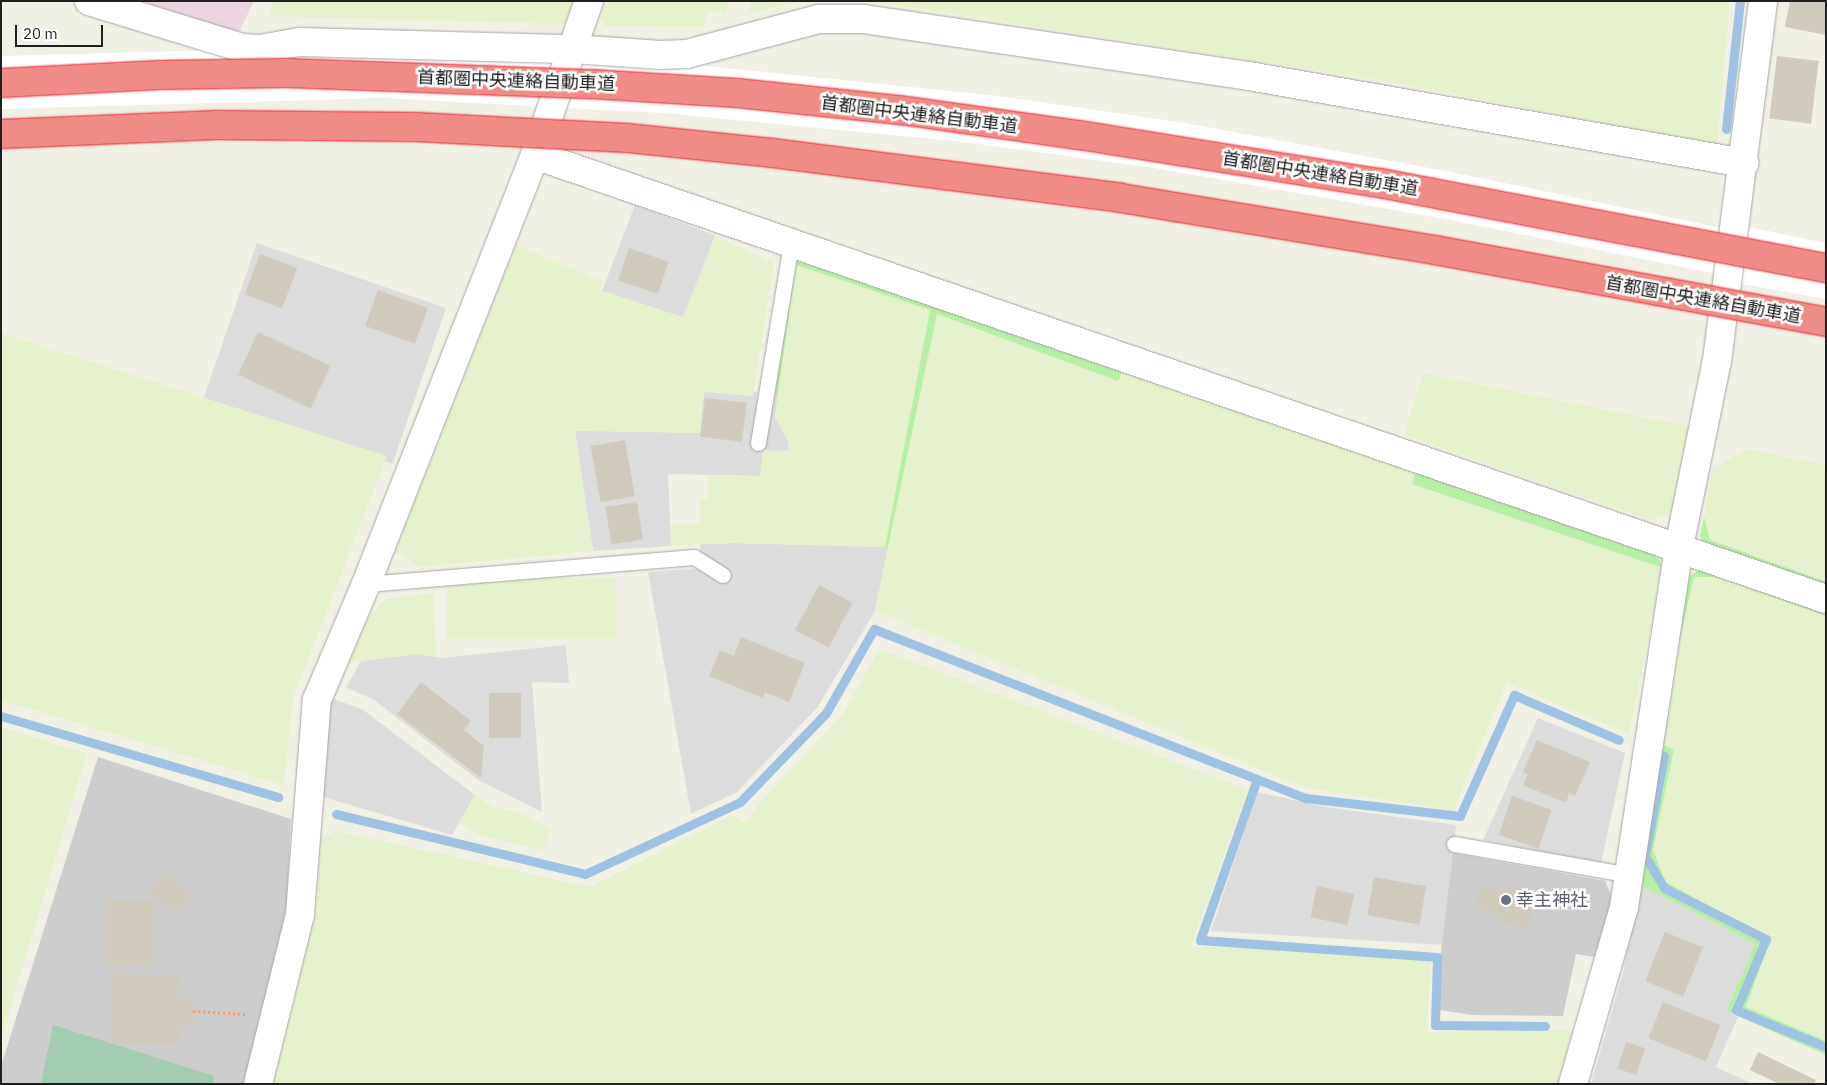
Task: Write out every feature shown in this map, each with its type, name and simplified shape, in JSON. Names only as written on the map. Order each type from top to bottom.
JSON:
[{"type":"highway","name":"首都圏中央連絡自動車道","points":[[1,83],[160,75],[286,73],[592,84],[737,93],[900,110],[1070,134],[1361,180],[1826,268]]},
{"type":"highway","name":"首都圏中央連絡自動車道","points":[[1,134],[217,125],[416,127],[628,138],[772,153],[1121,198],[1435,250],[1826,322]]},
{"type":"street","points":[[89,1],[243,48],[299,42],[572,49],[661,55],[687,54],[819,19],[863,19],[1249,76],[1744,163]]},
{"type":"street","points":[[258,1084],[300,914],[317,700],[366,584],[535,155],[589,1]]},
{"type":"street","points":[[1573,1084],[1624,907],[1679,547],[1717,361],[1744,163],[1763,1]]},
{"type":"street","points":[[535,155],[1826,598]]},
{"type":"lane","points":[[758,443],[791,243]]},
{"type":"lane","points":[[366,584],[694,557],[723,574]]},
{"type":"lane","points":[[1454,844],[1629,875]]},
{"type":"path","points":[[193,1011],[275,1015]]},
{"type":"shaded area","points":[[142,1],[254,1],[238,34]]},
{"type":"shaded area","points":[[635,205],[715,236],[682,322],[602,291]]},
{"type":"shaded area","points":[[257,243],[446,308],[392,464],[203,399]]},
{"type":"shaded area","points":[[704,391],[753,396],[753,392],[778,394],[775,417],[789,443],[788,451],[760,476],[668,474],[671,546],[593,551],[575,430],[699,433]]},
{"type":"shaded area","points":[[734,543],[888,547],[875,611],[817,708],[737,792],[691,814],[648,572],[701,568],[700,544]]},
{"type":"shaded area","points":[[566,645],[569,683],[532,682],[542,812],[478,780],[374,700],[346,687],[361,661],[416,654],[442,658]]},
{"type":"shaded area","points":[[333,699],[362,709],[475,795],[452,835],[313,794],[327,707]]},
{"type":"shaded area","points":[[1538,718],[1625,753],[1601,863],[1483,840]]},
{"type":"shaded area","points":[[98,757],[291,819],[286,918],[245,1084],[1,1084],[1,1066]]},
{"type":"shaded area","points":[[1257,792],[1325,807],[1456,825],[1444,945],[1211,931]]},
{"type":"shaded area","points":[[1453,853],[1605,881],[1613,899],[1595,957],[1576,954],[1563,1016],[1472,1015],[1434,1009]]},
{"type":"shaded area","points":[[1636,883],[1755,944],[1726,1011],[1738,1017],[1716,1067],[1753,1084],[1591,1084],[1624,969]]},
{"type":"green space","points":[[273,1],[576,1],[568,24],[268,16]]},
{"type":"green space","points":[[607,1],[730,1],[726,14],[709,11],[703,27],[604,26],[601,18]]},
{"type":"green space","points":[[745,1],[801,1],[749,13],[751,3]]},
{"type":"green space","points":[[870,1],[1730,1],[1717,145],[1373,79]]},
{"type":"green space","points":[[715,236],[774,263],[753,396],[704,392],[700,433],[575,431],[593,551],[421,567],[394,552],[516,245],[603,281],[600,290],[683,317]]},
{"type":"green space","points":[[792,254],[1124,368],[1118,381],[937,314],[888,547],[885,547],[930,310],[796,265],[778,394],[772,394]]},
{"type":"green space","points":[[796,265],[930,310],[885,547],[734,543],[671,546],[670,525],[701,523],[699,499],[708,499],[708,475],[760,476],[763,450],[788,451],[789,443],[775,417]]},
{"type":"green space","points":[[937,314],[1118,381],[1124,368],[1383,456],[1415,473],[1413,484],[1663,568],[1629,734],[1507,683],[1453,810],[1306,788],[875,611]]},
{"type":"green space","points":[[1,333],[387,456],[293,698],[284,785],[1,700]]},
{"type":"green space","points":[[1423,373],[1691,427],[1675,511],[1651,520],[1404,435]]},
{"type":"green space","points":[[1748,449],[1826,465],[1826,582],[1710,540],[1704,517],[1713,468]]},
{"type":"green space","points":[[1383,456],[1654,547],[1663,568],[1412,484],[1415,473]]},
{"type":"green space","points":[[1704,517],[1710,540],[1826,582],[1826,587],[1705,546],[1700,536]]},
{"type":"green space","points":[[1705,566],[1826,607],[1826,616],[1718,577],[1694,577],[1656,743],[1688,577]]},
{"type":"green space","points":[[1694,577],[1718,577],[1826,616],[1826,1041],[1746,1007],[1770,939],[1666,882],[1653,850],[1674,749],[1656,743]]},
{"type":"green space","points":[[447,578],[616,578],[616,639],[447,639]]},
{"type":"green space","points":[[433,593],[436,657],[416,654],[347,662],[367,618],[386,599]]},
{"type":"green space","points":[[879,649],[1248,790],[1191,946],[1431,958],[1427,1033],[1574,1029],[1558,1084],[271,1084],[317,905],[320,839],[336,831],[590,887],[732,815],[746,823],[764,798],[843,714]]},
{"type":"green space","points":[[1,727],[87,754],[1,1038]]},
{"type":"green space","points":[[1656,743],[1674,749],[1653,850],[1666,882],[1770,939],[1746,1007],[1826,1041],[1826,1055],[1726,1011],[1755,944],[1636,883],[1657,761]]},
{"type":"green space","points":[[475,795],[494,807],[524,814],[551,830],[542,850],[480,835],[459,824]]},
{"type":"green space","points":[[53,1025],[214,1076],[213,1084],[41,1084]]},
{"type":"pier","points":[[218,50],[696,65],[998,96],[1185,123],[1451,172],[1717,227],[1740,225],[1824,243],[1826,299],[1726,281],[1712,273],[1446,219],[1154,168],[964,142],[663,113],[382,98],[1,109],[1,56]]},
{"type":"building","points":[[1790,1],[1826,1],[1826,35],[1785,27]]},
{"type":"building","points":[[1777,56],[1819,61],[1811,124],[1769,119]]},
{"type":"building","points":[[629,248],[669,262],[658,294],[618,280]]},
{"type":"building","points":[[260,254],[297,268],[282,308],[245,294]]},
{"type":"building","points":[[378,290],[428,308],[415,344],[365,326]]},
{"type":"building","points":[[258,332],[331,366],[311,408],[238,375]]},
{"type":"building","points":[[705,398],[747,403],[742,442],[700,437]]},
{"type":"building","points":[[625,440],[635,496],[600,502],[591,446]]},
{"type":"building","points":[[637,502],[643,540],[611,545],[605,507]]},
{"type":"building","points":[[819,585],[853,603],[829,648],[795,630]]},
{"type":"building","points":[[741,637],[805,663],[789,702],[765,692],[763,698],[709,676],[720,650],[734,656]]},
{"type":"building","points":[[421,682],[471,721],[464,730],[484,746],[481,778],[397,714]]},
{"type":"building","points":[[489,693],[521,693],[521,738],[489,738]]},
{"type":"building","points":[[1537,740],[1590,762],[1575,796],[1569,793],[1566,803],[1523,785],[1528,774],[1523,772]]},
{"type":"building","points":[[1512,796],[1552,810],[1538,848],[1499,835]]},
{"type":"building","points":[[164,873],[192,896],[177,914],[149,892]]},
{"type":"building","points":[[1374,877],[1426,886],[1419,925],[1367,915]]},
{"type":"building","name":"幸主神社","points":[[1506,885],[1536,892],[1528,928],[1498,921],[1500,914],[1475,908],[1480,886],[1504,892]]},
{"type":"building","points":[[1317,886],[1354,894],[1348,925],[1310,917]]},
{"type":"building","points":[[106,900],[154,901],[153,966],[105,965]]},
{"type":"building","points":[[1665,932],[1703,947],[1683,996],[1645,981]]},
{"type":"building","points":[[113,974],[179,976],[178,997],[194,998],[193,1026],[180,1026],[179,1045],[111,1042]]},
{"type":"building","points":[[1663,1002],[1720,1025],[1706,1061],[1648,1038]]},
{"type":"building","points":[[1626,1042],[1645,1048],[1636,1075],[1617,1069]]},
{"type":"building","points":[[1758,1052],[1816,1080],[1814,1084],[1779,1084],[1750,1070]]},
{"type":"waterway","points":[[1726,129],[1740,1]]},
{"type":"waterway","points":[[336,814],[585,874],[740,802],[826,713],[874,629],[1306,798],[1460,816],[1514,695],[1619,740]]},
{"type":"waterway","points":[[1,716],[278,797]]},
{"type":"waterway","points":[[1664,756],[1645,856],[1664,888],[1766,939],[1736,1010],[1826,1047]]},
{"type":"waterway","points":[[1257,779],[1200,940],[1437,957],[1435,1025],[1545,1026]]},
{"type":"place","name":"幸主神社","points":[[1506,900]]}]
